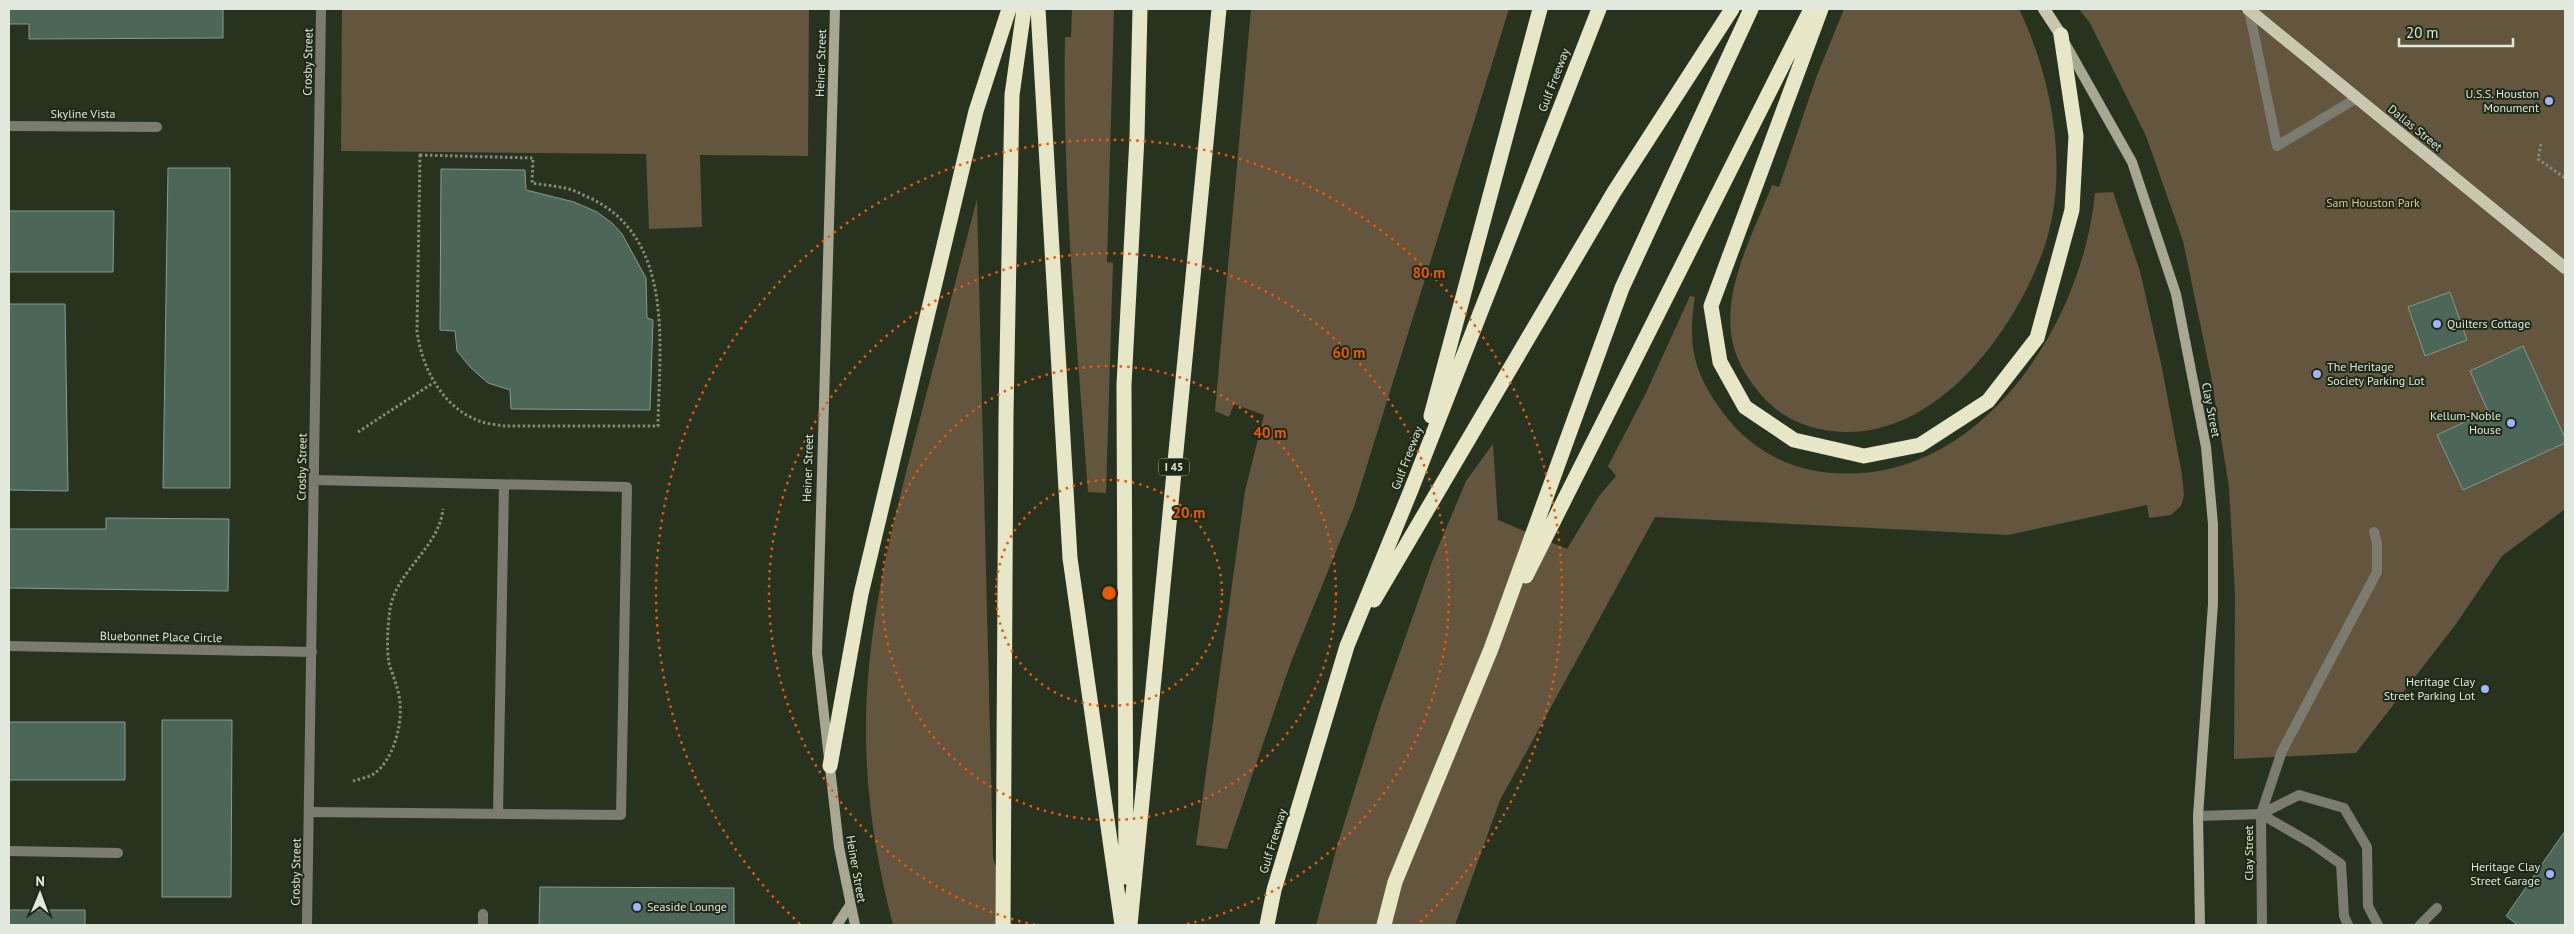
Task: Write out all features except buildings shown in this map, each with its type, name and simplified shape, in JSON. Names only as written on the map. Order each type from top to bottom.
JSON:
[{"type":"highway","points":[[830,766],[860,594],[976,111],[1009,9]]},
{"type":"highway","points":[[1003,925],[1006,415],[1012,95],[1024,9]]},
{"type":"highway","points":[[1038,9],[1070,558],[1122,925]]},
{"type":"highway","points":[[1128,925],[1124,385],[1137,137],[1140,9]]},
{"type":"highway","name":"I 45","points":[[1128,925],[1219,9]]},
{"type":"highway","points":[[1411,490],[1540,9]]},
{"type":"highway","name":"Gulf Freeway","points":[[1267,925],[1274,890],[1346,646],[1411,490],[1599,9]]},
{"type":"highway","points":[[1346,646],[1614,192],[1732,9]]},
{"type":"highway","points":[[1384,925],[1395,882],[1491,650],[1622,288],[1751,9]]},
{"type":"highway","points":[[1491,650],[1563,500],[1811,9]]},
{"type":"highway","points":[[1821,9],[1711,306],[1720,362],[1746,407],[1794,440],[1864,456],[1920,445],[1988,400],[2037,338],[2072,210],[2076,136],[2061,36]]},
{"type":"main road","name":"Heiner Street","points":[[835,9],[817,653],[839,847],[854,925]]},
{"type":"main road","points":[[2044,9],[2061,36]]},
{"type":"main road","name":"Dallas Street","points":[[2248,9],[2565,268]]},
{"type":"main road","name":"Clay Street","points":[[2061,36],[2132,162],[2176,294],[2206,447],[2213,524],[2213,604],[2198,816],[2200,925]]},
{"type":"main road","points":[[837,925],[850,905]]},
{"type":"street","name":"Crosby Street","points":[[308,925],[321,9]]},
{"type":"street","points":[[2248,9],[2277,146],[2357,98]]},
{"type":"street","name":"Skyline Vista","points":[[9,126],[157,127]]},
{"type":"street","points":[[309,812],[622,815],[624,696],[627,487],[314,480]]},
{"type":"street","points":[[498,814],[504,485]]},
{"type":"street","points":[[2261,814],[2282,751],[2377,572],[2377,543],[2374,532]]},
{"type":"street","name":"Bluebonnet Place Circle","points":[[9,646],[312,652]]},
{"type":"street","points":[[2261,814],[2299,795],[2344,808],[2367,847],[2368,906],[2378,925]]},
{"type":"street","points":[[2261,814],[2311,843],[2341,864],[2344,916],[2348,925]]},
{"type":"street","name":"Clay Street","points":[[2198,816],[2261,814],[2262,925]]},
{"type":"street","points":[[9,852],[118,853]]},
{"type":"street","points":[[2420,925],[2437,908]]},
{"type":"street","points":[[483,914],[483,925]]},
{"type":"path","points":[[2541,144],[2538,159],[2565,178]]},
{"type":"path","points":[[420,155],[533,158],[532,183],[570,189],[606,206],[634,232],[652,268],[660,324],[658,426],[506,426],[482,422],[465,413],[433,383],[420,353],[417,331],[420,155]]},
{"type":"path","points":[[358,432],[433,383]]},
{"type":"path","points":[[353,781],[375,773],[398,736],[401,716],[399,696],[389,661],[390,607],[397,590],[428,546],[442,521],[443,506]]},
{"type":"green space","points":[[342,9],[809,9],[808,156],[700,155],[702,227],[649,229],[646,154],[341,151]]},
{"type":"green space","points":[[1072,9],[1114,9],[1107,262],[1113,263],[1106,493],[1088,492],[1075,322],[1068,208],[1065,94],[1065,37],[1071,37]]},
{"type":"green space","points":[[1251,9],[1509,9],[1354,507],[1291,662],[1227,849],[1196,845],[1245,491],[1264,415],[1234,404],[1229,417],[1215,411]]},
{"type":"green space","points":[[1844,9],[2019,9],[2031,36],[2048,93],[2056,154],[2056,184],[2053,214],[2046,242],[2034,274],[2017,308],[1971,370],[1943,396],[1912,416],[1878,428],[1843,432],[1823,430],[1803,424],[1785,415],[1769,403],[1749,380],[1739,362],[1731,333],[1730,314],[1737,276],[1750,238],[1772,185],[1779,187],[1816,78]]},
{"type":"green space","name":"Sam Houston Park","points":[[2079,9],[2565,9],[2565,509],[2502,556],[2456,624],[2356,753],[2234,759],[2235,595],[2229,487],[2211,376],[2183,241],[2146,136],[2090,23]]},
{"type":"green space","points":[[2113,192],[2140,271],[2162,368],[2182,475],[2184,495],[2181,506],[2171,515],[2149,518],[2147,505],[2008,535],[1655,517],[1500,800],[1455,925],[1316,925],[1338,843],[1380,709],[1432,562],[1466,481],[1493,444],[1498,520],[1567,549],[1599,496],[1616,476],[1608,466],[1645,395],[1690,296],[1695,297],[1692,330],[1695,359],[1706,386],[1734,426],[1746,438],[1772,456],[1801,467],[1833,473],[1886,470],[1934,452],[1977,424],[2015,386],[2046,342],[2070,294],[2086,243],[2095,193]]},
{"type":"green space","points":[[977,199],[993,857],[1012,925],[893,925],[881,875],[867,774],[867,686],[871,649],[890,539]]},
{"type":"place","name":"U.S.S. Houston Monument","points":[[2549,101]]},
{"type":"place","name":"Quilters Cottage","points":[[2437,324]]},
{"type":"place","name":"The Heritage Society Parking Lot","points":[[2317,374]]},
{"type":"place","name":"Kellum-Noble House","points":[[2511,423]]},
{"type":"place","name":"Heritage Clay Street Parking Lot","points":[[2485,689]]},
{"type":"place","name":"Heritage Clay Street Garage","points":[[2550,874]]},
{"type":"place","name":"Seaside Lounge","points":[[637,907]]}]
